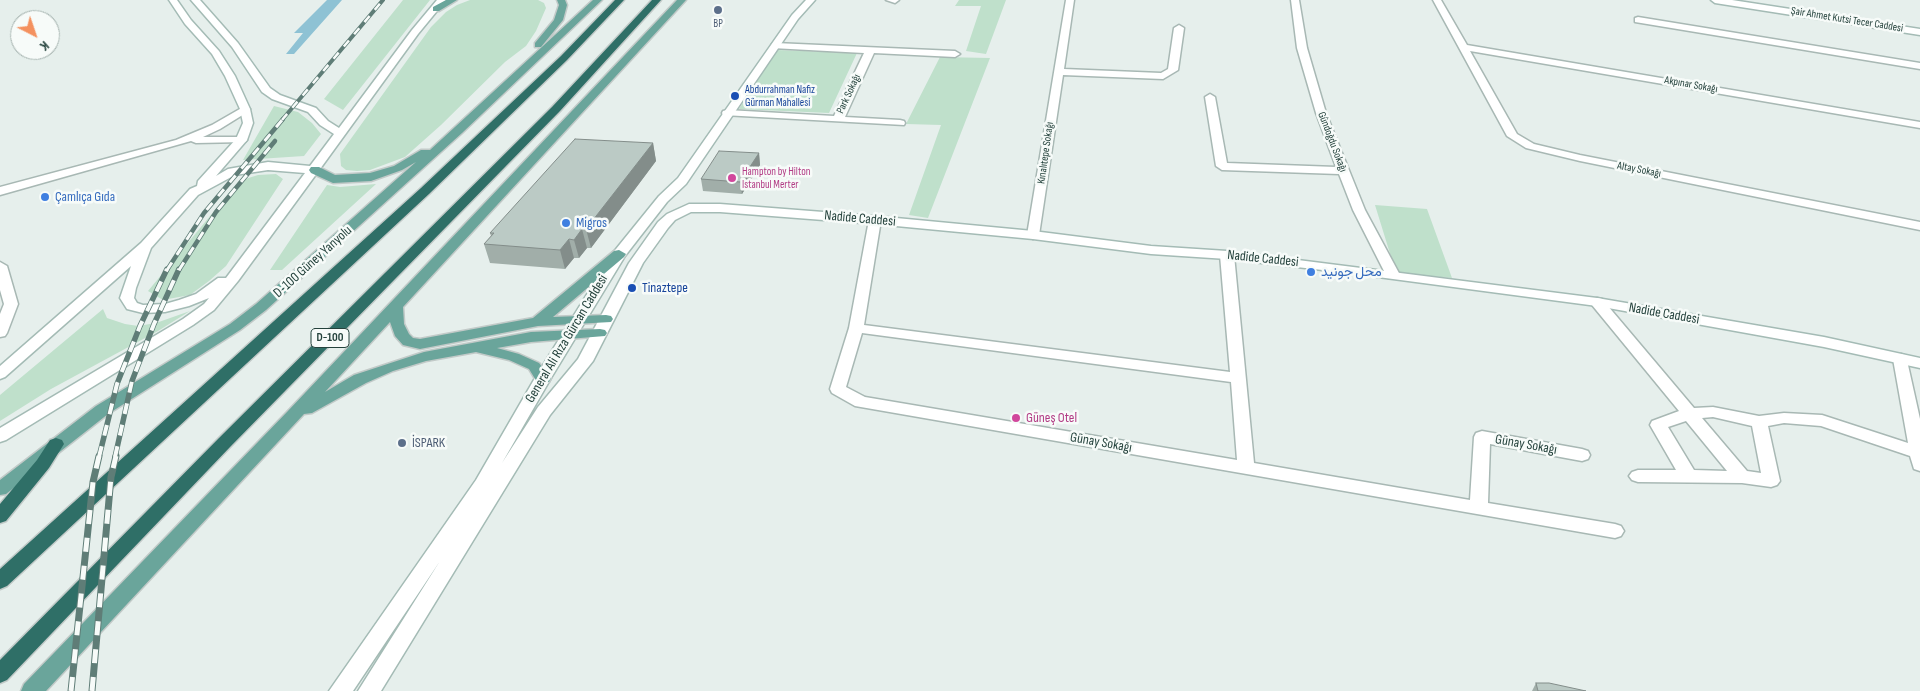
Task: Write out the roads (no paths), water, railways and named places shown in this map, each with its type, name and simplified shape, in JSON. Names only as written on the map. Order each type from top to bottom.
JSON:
[{"type":"highway","points":[[0,581],[404,210],[564,58],[620,0]]},
{"type":"highway","name":"D-100","points":[[0,674],[225,442],[536,130],[657,0]]},
{"type":"highway","points":[[0,516],[43,464],[56,444]]},
{"type":"main road","points":[[439,4],[453,0]]},
{"type":"main road","name":"D-100 Güney Yanyolu","points":[[0,489],[102,410],[235,327],[261,308],[458,131],[598,0]]},
{"type":"main road","points":[[32,691],[293,416],[682,0]]},
{"type":"main road","points":[[522,72],[525,60],[558,20],[560,2]]},
{"type":"main road","points":[[315,170],[333,179],[371,177],[398,168],[458,131]]},
{"type":"main road","points":[[538,322],[619,254]]},
{"type":"main road","points":[[396,306],[397,324],[402,336],[408,342],[420,344],[538,322],[579,319],[603,326]]},
{"type":"main road","points":[[293,416],[360,379],[424,357],[531,337],[569,334],[603,326]]},
{"type":"main road","points":[[476,347],[514,357],[534,366],[543,378]]},
{"type":"street","points":[[0,374],[146,246],[241,140],[248,123],[245,109],[230,76],[216,53],[188,22],[173,0]]},
{"type":"street","points":[[195,0],[236,45],[266,90],[276,97],[312,110],[324,123],[341,134]]},
{"type":"street","name":"General Ali Rıza Gürcan Caddesi","points":[[340,691],[352,678],[482,484],[569,334],[619,254],[663,199],[684,190],[727,113],[795,17],[811,0]]},
{"type":"street","points":[[890,0],[895,0]]},
{"type":"street","name":"Kınalıtepe Sokağı","points":[[1033,234],[1070,0]]},
{"type":"street","name":"Gündoğdu Sokağı","points":[[1295,0],[1302,48],[1320,112],[1359,210],[1393,275]]},
{"type":"street","name":"Altay Sokağı","points":[[1437,0],[1512,136],[1530,146],[1580,158],[1920,226]]},
{"type":"street","name":"Şair Ahmet Kutsi Tecer Caddesi","points":[[1715,0],[1920,32]]},
{"type":"street","points":[[0,436],[45,406],[188,322],[209,307],[315,170],[415,32],[439,4]]},
{"type":"street","points":[[1638,20],[1920,66]]},
{"type":"street","points":[[1059,72],[1163,76],[1173,70],[1179,28]]},
{"type":"street","points":[[775,46],[955,54]]},
{"type":"street","name":"Akpınar Sokağı","points":[[1462,47],[1920,124]]},
{"type":"street","name":"Park Sokağı","points":[[727,113],[838,119],[870,51]]},
{"type":"street","points":[[1210,97],[1222,166],[1343,171]]},
{"type":"street","points":[[0,191],[180,142],[216,127],[245,109]]},
{"type":"street","points":[[838,119],[900,123]]},
{"type":"street","points":[[180,142],[222,139],[241,140]]},
{"type":"street","points":[[194,192],[232,172],[268,166],[315,170]]},
{"type":"street","points":[[684,190],[720,208]]},
{"type":"street","name":"General Ali Rıza Gürcan Caddesi","points":[[369,691],[544,411],[585,361],[636,262],[671,217],[688,208],[720,208]]},
{"type":"street","name":"Nadide Caddesi","points":[[720,208],[1033,234],[1151,250],[1227,255],[1393,275],[1597,302],[1824,342],[1920,363]]},
{"type":"street","name":"Günay Sokağı","points":[[875,220],[856,328],[838,389],[861,402],[1615,531]]},
{"type":"street","points":[[146,246],[129,288],[127,298],[132,306],[142,309],[166,308],[201,296],[218,285],[249,256]]},
{"type":"street","points":[[1227,255],[1246,468]]},
{"type":"street","points":[[0,266],[11,304],[0,333]]},
{"type":"street","points":[[1597,302],[1742,477]]},
{"type":"street","points":[[856,328],[1237,378]]},
{"type":"street","points":[[1901,359],[1919,459]]},
{"type":"street","points":[[1689,477],[1658,425],[1688,414],[1714,412],[1760,422],[1784,418],[1822,421],[1919,459]]},
{"type":"street","points":[[1638,476],[1742,477],[1771,481],[1760,422]]},
{"type":"street","name":"Günay Sokağı","points":[[1479,508],[1482,437],[1582,455]]},
{"type":"water","points":[[327,0],[342,0],[294,54],[286,54],[303,33],[294,33]]},
{"type":"railway","points":[[282,120],[383,0]]},
{"type":"railway","points":[[167,270],[204,213],[283,119]]},
{"type":"railway","points":[[179,270],[216,212],[275,141]]},
{"type":"railway","points":[[99,457],[117,384],[140,326],[167,269]]},
{"type":"railway","points":[[115,457],[132,381],[154,324],[179,269]]},
{"type":"railway","points":[[71,691],[93,482],[99,456]]},
{"type":"railway","points":[[92,691],[111,477],[116,456]]},
{"type":"place","name":"BP","points":[[718,10]]},
{"type":"place","name":"Abdurrahman Nafiz Gürman Mahallesi","points":[[735,96]]},
{"type":"place","name":"Hampton by Hilton Istanbul Merter","points":[[732,178]]},
{"type":"place","name":"Çamlıça Gıda","points":[[45,197]]},
{"type":"place","name":"Migros","points":[[566,223]]},
{"type":"place","name":"محل جونيد","points":[[1311,272]]},
{"type":"place","name":"Tinaztepe","points":[[632,288]]},
{"type":"place","name":"Güneş Otel","points":[[1016,418]]},
{"type":"place","name":"İSPARK","points":[[402,443]]}]
